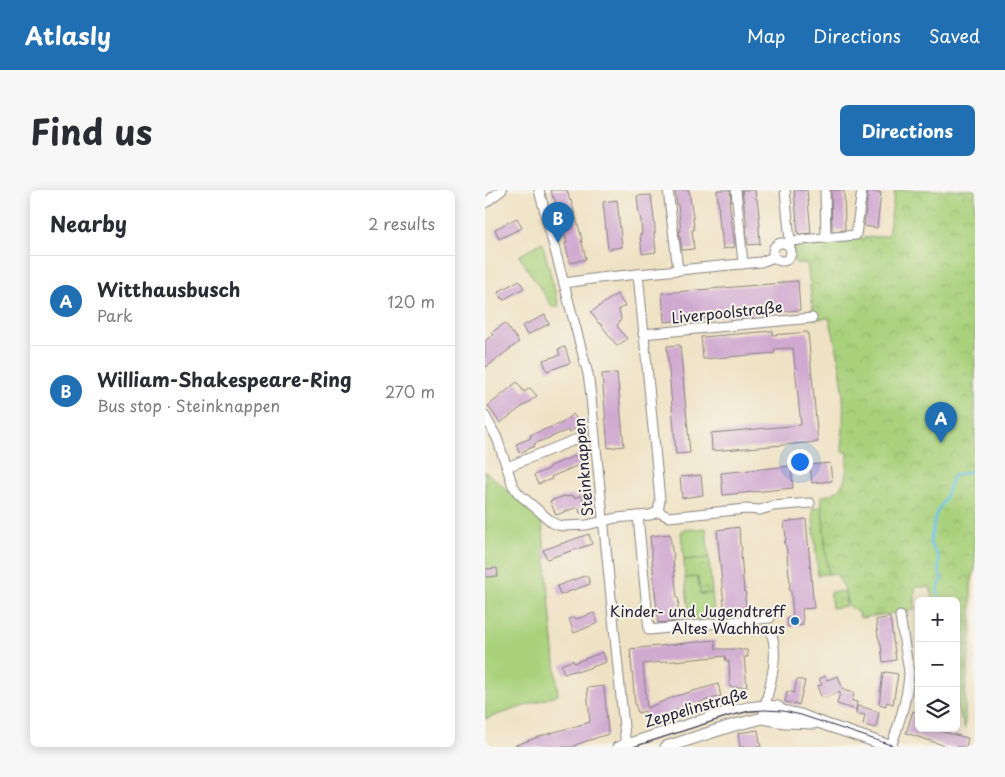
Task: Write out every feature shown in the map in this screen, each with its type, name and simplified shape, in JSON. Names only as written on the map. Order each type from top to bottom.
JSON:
[{"type":"main road","name":"Zeppelinstraße","points":[[666,747],[783,711],[801,715],[892,747]]},
{"type":"main road","name":"Zeppelinstraße","points":[[763,718],[785,722],[818,722]]},
{"type":"street","points":[[485,203],[502,190]]},
{"type":"street","name":"Steinknappen","points":[[539,190],[588,374],[623,746]]},
{"type":"street","points":[[669,190],[678,270]]},
{"type":"street","points":[[736,190],[743,264]]},
{"type":"street","points":[[785,190],[789,243],[791,252],[788,259],[781,262],[774,257],[773,252],[775,246],[779,243],[789,243],[856,235],[862,190]]},
{"type":"street","points":[[825,190],[826,238]]},
{"type":"street","points":[[564,283],[761,262],[774,257]]},
{"type":"street","points":[[638,274],[660,500],[658,512]]},
{"type":"street","name":"Liverpoolstraße","points":[[643,334],[812,318]]},
{"type":"street","points":[[485,416],[497,438],[513,486],[519,494],[553,523],[558,525],[587,525],[616,518],[650,515],[658,512],[669,516],[745,509],[760,510],[773,506],[810,503]]},
{"type":"street","points":[[507,467],[577,439]]},
{"type":"street","points":[[638,516],[649,630],[770,618]]},
{"type":"street","points":[[892,747],[909,681],[900,616]]},
{"type":"street","points":[[763,718],[774,659],[772,635]]},
{"type":"street","name":"Zeppelinstraße","points":[[623,746],[725,712],[765,705],[777,706],[783,711]]},
{"type":"green space","points":[[895,190],[975,190],[975,568],[971,584],[971,636],[965,696],[965,729],[960,715],[960,597],[932,597],[930,587],[915,587],[915,610],[860,618],[859,614],[847,604],[845,589],[836,574],[828,574],[821,496],[830,494],[841,487],[846,475],[848,452],[842,452],[842,384],[838,354],[829,318],[814,319],[807,263],[795,263],[794,249],[796,243],[888,236]]},
{"type":"green space","points":[[542,242],[559,306],[553,308],[519,256]]},
{"type":"green space","points":[[485,471],[542,520],[558,695],[485,719]]},
{"type":"green space","points":[[822,507],[828,574],[818,575],[812,508]]},
{"type":"green space","points":[[706,528],[709,558],[684,560],[681,533],[683,530]]},
{"type":"green space","points":[[709,558],[712,593],[700,594],[698,577],[685,578],[684,560]]},
{"type":"green space","points":[[698,577],[700,594],[712,593],[715,621],[690,623],[685,578]]},
{"type":"green space","points":[[845,591],[846,606],[832,608],[830,592]]},
{"type":"building","points":[[551,190],[567,190],[586,259],[570,263],[565,243],[567,243]]},
{"type":"building","points":[[675,190],[689,190],[693,217],[694,249],[682,250]]},
{"type":"building","points":[[717,190],[730,190],[731,201],[729,201],[735,247],[723,249]]},
{"type":"building","points":[[742,190],[755,190],[760,226],[760,244],[748,245]]},
{"type":"building","points":[[794,190],[807,190],[811,233],[798,234]]},
{"type":"building","points":[[831,190],[844,190],[845,230],[832,231]]},
{"type":"building","points":[[868,191],[881,193],[877,228],[864,226]]},
{"type":"building","points":[[651,195],[656,252],[642,254],[641,222],[637,196]]},
{"type":"building","points":[[617,200],[622,247],[608,249],[603,202]]},
{"type":"building","points":[[517,218],[522,228],[499,239],[495,229]]},
{"type":"building","points":[[519,280],[524,288],[503,300],[498,292]]},
{"type":"building","points":[[798,281],[800,310],[664,322],[662,293]]},
{"type":"building","points":[[617,294],[625,306],[619,309],[621,319],[617,326],[627,339],[617,346],[591,312]]},
{"type":"building","points":[[545,315],[549,324],[527,335],[522,326]]},
{"type":"building","points":[[505,323],[519,342],[485,368],[485,341],[493,335],[491,333]]},
{"type":"building","points":[[773,331],[773,335],[808,332],[818,442],[712,451],[711,433],[801,425],[793,348],[774,349],[775,353],[703,359],[701,337]]},
{"type":"building","points":[[680,345],[690,453],[676,454],[667,346]]},
{"type":"building","points":[[565,347],[570,363],[547,371],[543,360],[560,355],[558,349]]},
{"type":"building","points":[[617,373],[624,446],[608,448],[602,374]]},
{"type":"building","points":[[517,382],[524,392],[530,388],[537,396],[500,423],[488,406]]},
{"type":"building","points":[[573,414],[581,424],[570,432],[568,430],[534,444],[535,446],[519,453],[516,444],[531,438],[530,435],[562,423]]},
{"type":"building","points":[[577,455],[581,464],[538,484],[534,475]]},
{"type":"building","points":[[830,463],[832,481],[812,483],[810,465]]},
{"type":"building","points":[[791,466],[793,488],[723,495],[721,473]]},
{"type":"building","points":[[701,475],[703,495],[682,498],[680,477]]},
{"type":"building","points":[[573,495],[574,498],[582,495],[587,511],[580,513],[578,507],[556,515],[550,501]]},
{"type":"building","points":[[806,519],[814,608],[802,609],[803,625],[788,627],[787,618],[793,617],[786,546],[784,544],[786,538],[784,522]]},
{"type":"building","points":[[739,527],[747,614],[725,616],[717,530]]},
{"type":"building","points":[[589,534],[592,544],[547,559],[543,550]]},
{"type":"building","points":[[670,534],[674,554],[677,598],[679,600],[679,621],[658,623],[650,536]]},
{"type":"building","points":[[497,568],[498,576],[486,577],[485,569]]},
{"type":"building","points":[[587,575],[590,584],[560,595],[557,586]]},
{"type":"building","points":[[594,613],[598,623],[574,633],[569,619],[575,617],[576,619]]},
{"type":"building","points":[[890,617],[896,660],[883,662],[876,620]]},
{"type":"building","points":[[715,640],[716,649],[747,650],[748,657],[744,657],[747,687],[730,687],[729,661],[726,661],[725,656],[643,664],[647,708],[676,696],[718,684],[721,696],[647,721],[645,711],[638,713],[635,704],[630,649]]},
{"type":"building","points":[[603,652],[606,662],[577,672],[577,670],[564,674],[561,665],[573,660],[574,663]]},
{"type":"building","points":[[883,673],[898,674],[893,704],[886,702],[886,706],[879,704]]},
{"type":"building","points":[[825,676],[827,680],[838,676],[843,690],[854,693],[852,701],[857,702],[856,710],[837,704],[840,692],[822,699],[817,686],[822,685],[819,679]]},
{"type":"building","points":[[797,679],[805,681],[799,705],[785,702],[787,691],[794,693]]},
{"type":"building","points":[[604,686],[608,734],[574,747],[513,747],[544,735],[590,722],[587,688]]},
{"type":"building","points":[[857,706],[879,712],[876,728],[863,725],[865,715],[856,714]]},
{"type":"building","points":[[913,711],[915,712],[915,732],[943,732],[968,738],[966,747],[942,747],[943,745],[906,733]]},
{"type":"building","points":[[758,730],[761,747],[740,747],[738,733]]},
{"type":"waterway","points":[[939,597],[937,590],[942,579],[939,571],[939,558],[930,543],[936,514],[944,501],[953,476],[975,470]]},
{"type":"tram line","points":[[633,747],[729,716],[749,711],[764,710],[783,711],[801,715],[897,747]]},
{"type":"place","name":"William-Shakespeare-Ring","points":[[558,243]]},
{"type":"place","name":"Witthausbusch","points":[[941,443]]},
{"type":"place","name":"Kinder- und Jugendtreff Altes Wachhaus","points":[[795,621]]}]
